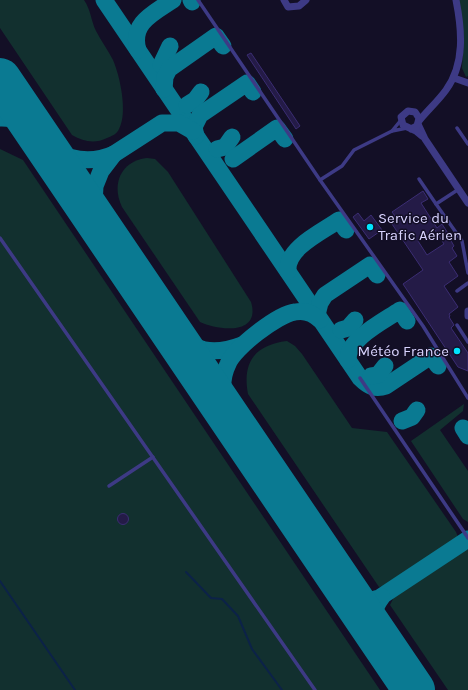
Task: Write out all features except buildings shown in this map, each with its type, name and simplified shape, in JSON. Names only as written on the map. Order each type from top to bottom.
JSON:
[{"type":"street","points":[[288,3],[299,6],[306,0]]},
{"type":"street","points":[[409,128],[419,122],[430,107],[446,90],[454,78],[460,55],[460,36],[456,0]]},
{"type":"street","points":[[454,78],[468,83]]},
{"type":"street","points":[[425,139],[403,125],[401,120],[405,112],[411,110],[415,112],[430,107]]},
{"type":"street","points":[[415,112],[425,139],[468,203]]},
{"type":"street","points":[[468,311],[468,316]]},
{"type":"lane","points":[[198,0],[408,308],[423,326],[468,398]]},
{"type":"lane","points":[[392,131],[401,120]]},
{"type":"lane","points":[[320,180],[342,166],[354,150],[392,131],[409,128]]},
{"type":"lane","points":[[457,128],[468,144]]},
{"type":"lane","points":[[419,179],[462,241],[468,273]]},
{"type":"lane","points":[[436,204],[459,189]]},
{"type":"lane","points":[[0,238],[315,690]]},
{"type":"lane","points":[[457,291],[468,283]]},
{"type":"lane","points":[[457,325],[468,342]]},
{"type":"lane","points":[[360,378],[468,538]]},
{"type":"lane","points":[[109,486],[153,457]]},
{"type":"green space","points":[[0,0],[84,0],[96,31],[113,60],[118,75],[122,94],[123,114],[122,122],[116,134],[94,142],[85,141],[72,135],[0,28]]},
{"type":"green space","points":[[458,0],[468,0],[468,76],[466,77],[462,68],[464,37]]},
{"type":"green space","points":[[0,149],[23,160],[380,690],[0,690]]},
{"type":"green space","points":[[147,158],[155,159],[168,172],[251,302],[252,313],[250,320],[244,325],[236,328],[227,328],[200,322],[122,207],[118,190],[118,182],[121,175],[131,164],[138,160]]},
{"type":"green space","points":[[287,341],[295,346],[302,354],[352,428],[387,432],[456,532],[458,537],[454,543],[397,581],[379,587],[248,394],[247,373],[249,364],[253,357],[267,346]]},
{"type":"green space","points":[[464,404],[463,411],[440,430],[468,471],[468,522],[463,519],[411,441]]},
{"type":"green space","points":[[461,549],[468,550],[468,690],[448,690],[390,605],[394,597]]},
{"type":"waterway","points":[[186,572],[211,598],[222,599],[238,616],[252,649],[282,690]]},
{"type":"waterway","points":[[0,581],[75,690]]},
{"type":"taxiway","points":[[104,0],[360,378],[366,383],[378,388],[386,386],[431,356],[438,366]]},
{"type":"taxiway","points":[[138,50],[136,41],[137,33],[145,20],[151,14],[173,0]]},
{"type":"taxiway","points":[[164,89],[165,77],[169,69],[216,36],[223,46]]},
{"type":"taxiway","points":[[161,65],[170,46]]},
{"type":"taxiway","points":[[196,136],[194,127],[200,115],[247,83],[253,92]]},
{"type":"taxiway","points":[[187,105],[195,100],[201,92]]},
{"type":"taxiway","points":[[0,118],[14,120],[26,126],[54,150],[71,158],[88,160],[114,154]]},
{"type":"taxiway","points":[[98,223],[94,204],[95,186],[101,171],[114,154],[162,123],[179,123],[193,131]]},
{"type":"taxiway","points":[[233,159],[277,128],[285,139]]},
{"type":"taxiway","points":[[217,149],[225,147],[232,137]]},
{"type":"taxiway","points":[[288,271],[289,263],[293,255],[306,241],[339,220],[346,230]]},
{"type":"taxiway","points":[[317,315],[320,303],[325,295],[370,265],[377,275]]},
{"type":"taxiway","points":[[348,360],[349,352],[353,345],[376,325],[400,310],[407,321]]},
{"type":"taxiway","points":[[231,421],[224,400],[223,385],[225,371],[228,364],[239,349],[257,333],[287,314],[299,311],[305,312],[312,314],[320,320]]},
{"type":"taxiway","points":[[341,330],[348,328],[355,320]]},
{"type":"taxiway","points":[[171,330],[188,343],[204,350],[222,350],[242,345]]},
{"type":"taxiway","points":[[371,376],[378,375],[385,366]]},
{"type":"taxiway","points":[[402,421],[412,417],[417,410]]},
{"type":"taxiway","points":[[463,428],[468,436]]},
{"type":"taxiway","points":[[343,584],[359,598],[374,600],[468,539]]},
{"type":"taxiway","points":[[376,634],[373,619],[375,610],[382,597]]},
{"type":"taxiway","points":[[411,685],[412,690]]},
{"type":"runway","points":[[0,79],[414,690]]},
{"type":"place","name":"Service du Trafic Aérien","points":[[370,227]]},
{"type":"place","name":"Météo France","points":[[457,351]]}]
